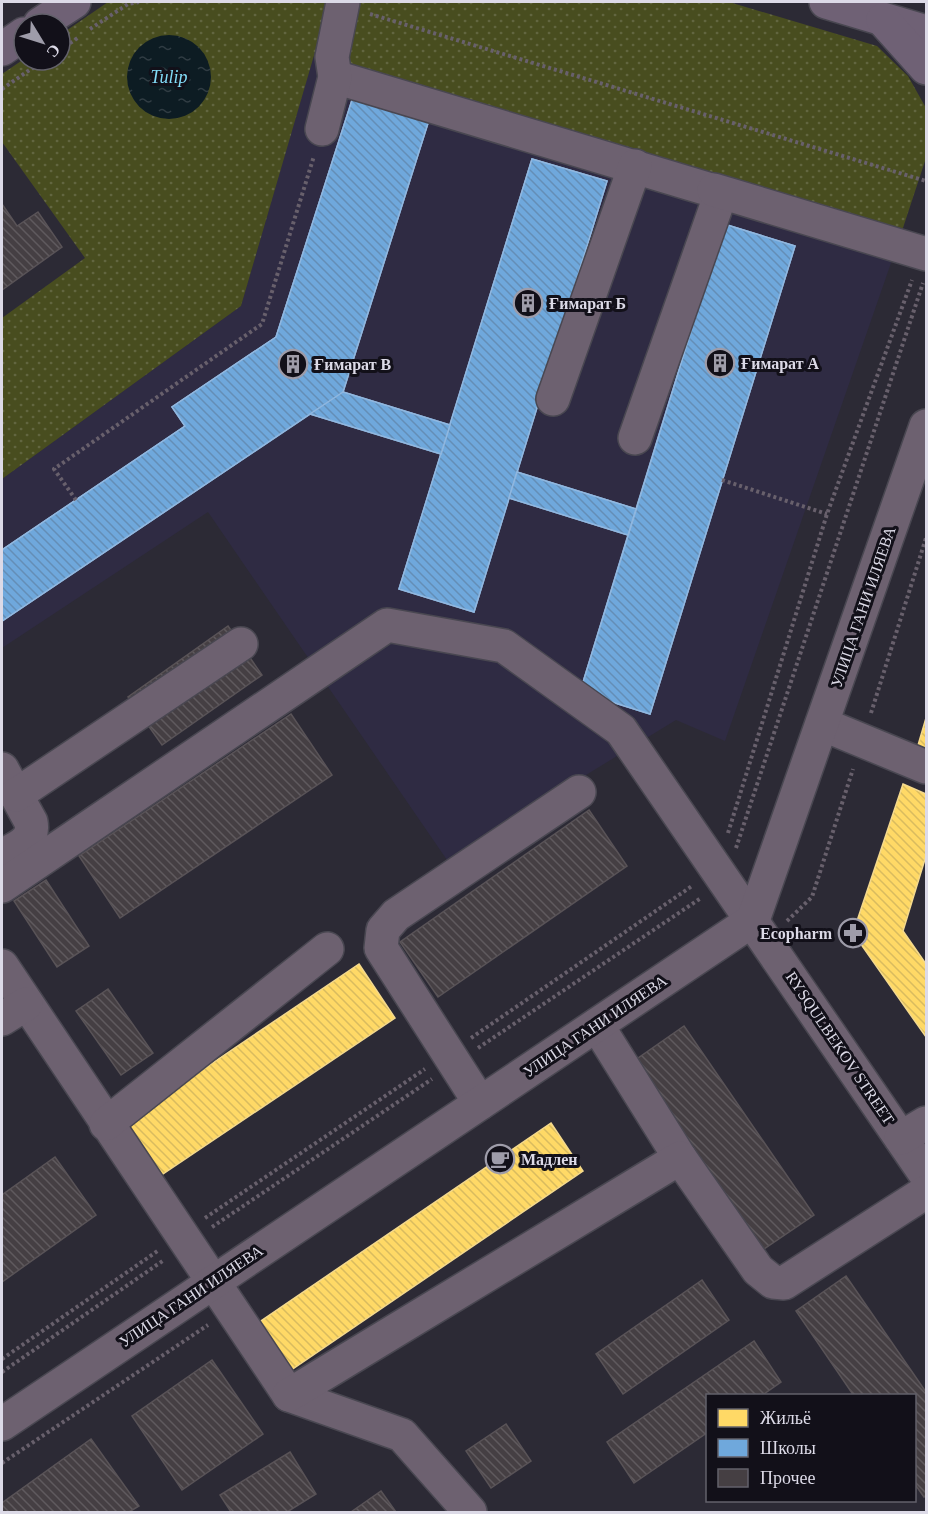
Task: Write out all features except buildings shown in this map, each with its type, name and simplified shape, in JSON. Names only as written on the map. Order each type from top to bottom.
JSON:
[{"type":"main road","points":[[59,12],[74,2]]},
{"type":"main road","points":[[826,2],[927,32]]},
{"type":"main road","points":[[882,19],[927,68]]},
{"type":"street","points":[[322,129],[335,77],[332,57],[342,4]]},
{"type":"street","points":[[335,77],[714,190],[925,260]]},
{"type":"street","points":[[553,399],[635,166]]},
{"type":"street","points":[[635,438],[721,193],[714,190]]},
{"type":"street","name":"УЛИЦА ГАНИ ИЛЯЕВА","points":[[2,1424],[211,1281],[753,920],[913,473],[927,426]]},
{"type":"street","name":"RYSQULBEKOV STREET","points":[[2,886],[387,625],[504,646],[621,729],[753,920],[914,1131],[927,1175]]},
{"type":"street","points":[[2,856],[29,840],[33,832],[31,822],[9,782],[241,644]]},
{"type":"street","points":[[822,724],[927,767]]},
{"type":"street","points":[[480,1103],[381,948],[383,930],[396,915],[579,792]]},
{"type":"street","points":[[106,1124],[327,948]]},
{"type":"street","points":[[2,966],[14,1011],[106,1124],[289,1395],[402,1435],[470,1512]]},
{"type":"street","points":[[597,1025],[680,1158],[758,1270],[773,1282],[784,1283],[927,1192]]},
{"type":"street","points":[[289,1395],[680,1158]]},
{"type":"path","points":[[72,42],[128,4],[139,2]]},
{"type":"path","points":[[342,4],[927,181]]},
{"type":"path","points":[[2,89],[27,72]]},
{"type":"path","points":[[76,500],[54,469],[262,324],[322,129]]},
{"type":"path","points":[[2,1372],[183,1240],[721,876],[827,514],[925,260]]},
{"type":"path","points":[[2,1359],[183,1240],[721,876],[925,260]]},
{"type":"path","points":[[722,480],[827,514]]},
{"type":"shaded area","points":[[315,51],[899,240],[725,741],[676,720],[447,860],[208,512],[2,648],[2,479],[241,306]]},
{"type":"green space","points":[[108,2],[729,2],[877,46],[908,76],[926,108],[926,158],[899,240],[315,52],[241,306],[2,479],[2,318],[85,258],[2,142],[2,74],[12,67],[12,72],[72,72],[72,27]]},
{"type":"water","name":"Tulip","points":[[169,35],[185,38],[199,47],[208,61],[211,77],[208,93],[199,107],[185,116],[169,119],[153,116],[139,107],[130,93],[127,77],[130,61],[139,47],[153,38]]},
{"type":"place","name":"Ғимарат Б","points":[[528,303]]},
{"type":"place","name":"Ғимарат А","points":[[720,363]]},
{"type":"place","name":"Ғимарат В","points":[[293,364]]},
{"type":"place","name":"Ecopharm","points":[[853,933]]},
{"type":"place","name":"Мадлен","points":[[500,1159]]}]
